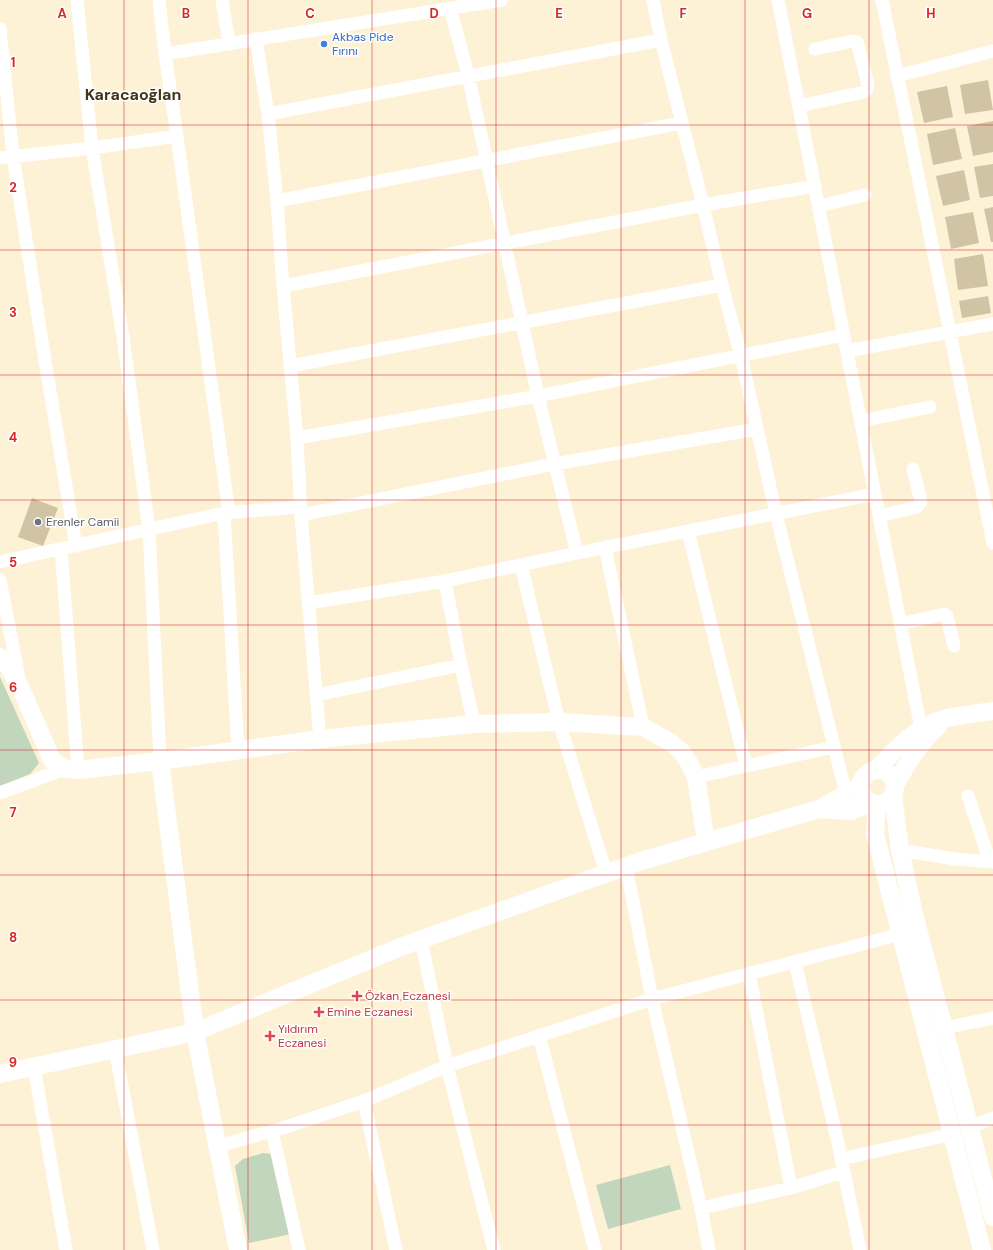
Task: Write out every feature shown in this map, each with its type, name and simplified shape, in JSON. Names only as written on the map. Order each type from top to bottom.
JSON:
[{"type":"main road","points":[[0,657],[10,669],[22,692],[52,760],[72,769],[160,761],[320,739],[474,724],[559,722],[643,727],[670,742],[681,752],[696,777],[706,842]]},
{"type":"main road","points":[[876,770],[896,748],[946,718],[993,710]]},
{"type":"main road","points":[[819,809],[851,812],[874,804],[884,803],[889,800],[925,731]]},
{"type":"main road","points":[[160,761],[195,1032],[238,1250]]},
{"type":"main road","points":[[0,1074],[195,1032],[421,939],[626,866],[819,809],[853,790],[870,771],[882,770],[887,772],[894,779],[900,850],[914,914],[993,1217]]},
{"type":"main road","points":[[853,790],[861,792],[864,797],[874,804]]},
{"type":"main road","points":[[874,804],[876,834],[982,1250]]},
{"type":"main road","points":[[851,812],[876,834]]},
{"type":"street","points":[[77,0],[92,148],[123,337],[149,529],[160,761]]},
{"type":"street","points":[[159,0],[164,54],[177,136],[226,513],[238,750]]},
{"type":"street","points":[[222,0],[228,44]]},
{"type":"street","points":[[164,54],[502,0]]},
{"type":"street","points":[[653,0],[661,40],[740,356],[776,514],[834,747],[853,790]]},
{"type":"street","points":[[778,0],[900,624],[925,731]]},
{"type":"street","points":[[882,0],[993,543]]},
{"type":"street","points":[[450,8],[468,75],[538,396],[577,553]]},
{"type":"street","points":[[0,29],[13,156],[76,546]]},
{"type":"street","points":[[256,40],[268,114],[277,201],[320,739]]},
{"type":"street","points":[[268,114],[468,75],[661,40]]},
{"type":"street","points":[[799,106],[864,92],[867,89],[868,84],[857,42],[853,40],[815,49]]},
{"type":"street","points":[[897,76],[993,51]]},
{"type":"street","points":[[277,201],[681,122]]},
{"type":"street","points":[[0,158],[92,148],[177,136]]},
{"type":"street","points":[[283,286],[703,205],[815,186]]},
{"type":"street","points":[[819,206],[865,195]]},
{"type":"street","points":[[290,366],[722,284]]},
{"type":"street","points":[[847,351],[993,324]]},
{"type":"street","points":[[297,438],[538,396],[844,335]]},
{"type":"street","points":[[861,421],[930,407]]},
{"type":"street","points":[[0,562],[226,513],[301,511],[554,464],[757,429]]},
{"type":"street","points":[[879,516],[917,507],[919,505],[921,502],[913,469]]},
{"type":"street","points":[[308,603],[445,581],[605,547],[875,494]]},
{"type":"street","points":[[688,531],[746,766]]},
{"type":"street","points":[[605,547],[643,727]]},
{"type":"street","points":[[0,793],[72,769],[61,549]]},
{"type":"street","points":[[521,565],[559,722],[606,873]]},
{"type":"street","points":[[0,580],[22,692]]},
{"type":"street","points":[[445,581],[474,724]]},
{"type":"street","points":[[900,624],[944,614],[947,616],[954,646]]},
{"type":"street","points":[[316,695],[461,665]]},
{"type":"street","points":[[696,777],[834,747]]},
{"type":"street","points":[[900,850],[955,859],[992,862],[968,796]]},
{"type":"street","points":[[626,866],[652,999],[701,1208],[709,1250]]},
{"type":"street","points":[[218,1146],[272,1131],[364,1101],[447,1066],[652,999],[901,934]]},
{"type":"street","points":[[421,939],[447,1066],[494,1250]]},
{"type":"street","points":[[795,962],[841,1158],[860,1250]]},
{"type":"street","points":[[749,973],[791,1188]]},
{"type":"street","points":[[944,1028],[993,1018]]},
{"type":"street","points":[[538,1035],[594,1250]]},
{"type":"street","points":[[115,1049],[153,1250]]},
{"type":"street","points":[[34,1067],[66,1250]]},
{"type":"street","points":[[364,1101],[396,1250]]},
{"type":"street","points":[[970,1127],[993,1118]]},
{"type":"street","points":[[272,1131],[299,1250]]},
{"type":"street","points":[[841,1158],[953,1134]]},
{"type":"street","points":[[701,1208],[791,1188],[843,1172]]},
{"type":"green space","points":[[0,677],[39,763],[30,774],[0,786]]},
{"type":"green space","points":[[263,1153],[274,1154],[291,1234],[249,1243],[235,1166],[243,1159]]},
{"type":"green space","points":[[670,1165],[681,1209],[608,1229],[596,1185]]},
{"type":"building","points":[[988,80],[993,110],[965,114],[960,85]]},
{"type":"building","points":[[947,86],[953,117],[924,123],[917,92]]},
{"type":"building","points":[[993,121],[993,152],[973,156],[967,126]]},
{"type":"building","points":[[955,128],[962,159],[933,165],[927,134]]},
{"type":"building","points":[[993,164],[993,196],[980,198],[974,167]]},
{"type":"building","points":[[964,170],[970,200],[943,206],[936,176]]},
{"type":"building","points":[[993,207],[993,242],[991,242],[984,209]]},
{"type":"building","points":[[973,212],[979,243],[951,249],[945,217]]},
{"type":"building","points":[[983,254],[988,286],[958,290],[954,259]]},
{"type":"building","points":[[988,296],[991,313],[962,318],[959,301]]},
{"type":"building","name":"Erenler Camii","points":[[32,498],[58,508],[43,546],[18,537]]},
{"type":"place","name":"Akbas Pide Fırını","points":[[324,44]]},
{"type":"place","name":"Erenler Camii","points":[[38,522]]},
{"type":"place","name":"Özkan Eczanesi","points":[[357,996]]},
{"type":"place","name":"Emine Eczanesi","points":[[319,1012]]},
{"type":"place","name":"Yıldırım Eczanesi","points":[[270,1036]]},
{"type":"district","name":"Karacaoğlan","points":[[133,94]]}]
